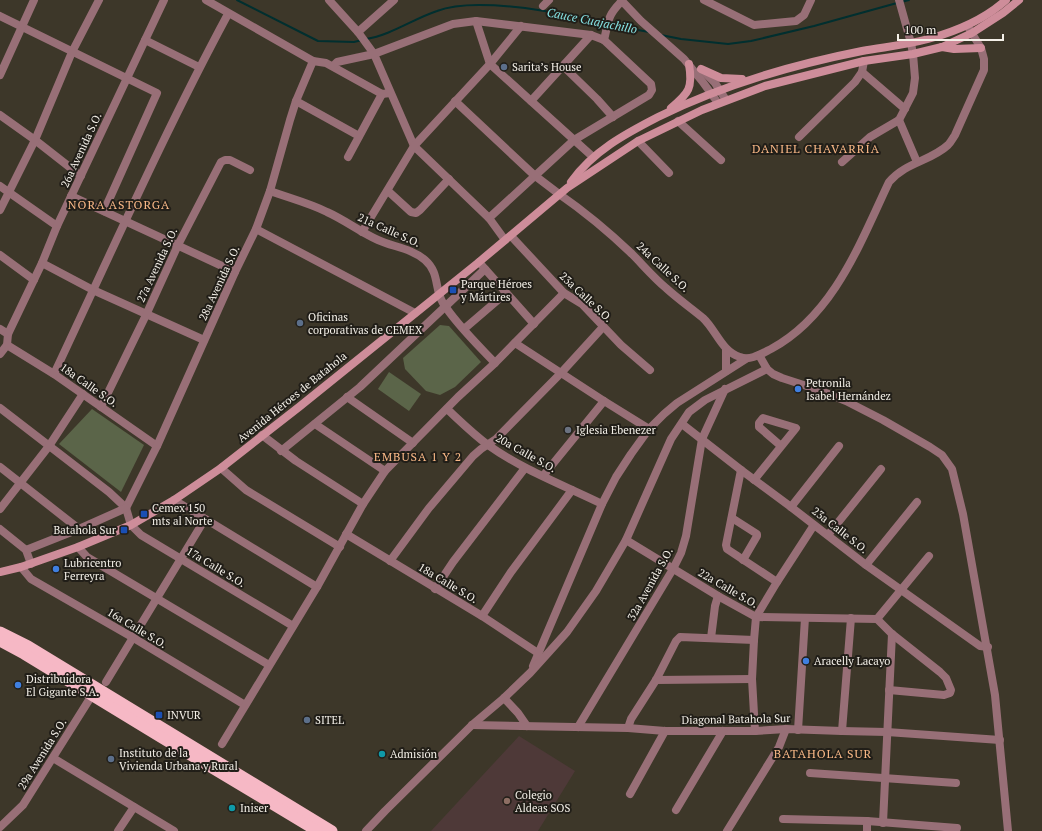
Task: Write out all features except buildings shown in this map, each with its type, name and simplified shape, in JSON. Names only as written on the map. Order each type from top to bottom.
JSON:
[{"type":"highway","points":[[0,632],[28,646],[332,831]]},
{"type":"highway","points":[[0,641],[24,654],[98,688],[185,752],[317,831]]},
{"type":"main road","name":"Avenida Héroes de Batahola","points":[[567,188],[574,177],[592,157],[611,143],[631,131],[720,89],[795,66],[862,51],[927,40],[966,25],[1006,0]]},
{"type":"main road","name":"Avenida Héroes de Batahola","points":[[0,572],[20,568],[78,547],[131,525],[174,500],[221,468],[439,294],[482,265],[508,238],[559,194],[638,142],[678,121],[718,103],[765,86],[864,61],[913,54],[942,46],[972,33],[1003,13],[1019,0]]},
{"type":"main road","points":[[942,46],[954,49],[981,48]]},
{"type":"main road","points":[[664,115],[688,92],[691,77],[686,62]]},
{"type":"main road","points":[[701,69],[721,78],[749,79]]},
{"type":"street","points":[[0,75],[34,0]]},
{"type":"street","points":[[0,210],[35,140],[72,52],[99,0]]},
{"type":"street","name":"26a Avenida S.O.","points":[[7,345],[8,334],[42,263],[57,226],[164,0]]},
{"type":"street","points":[[206,0],[228,14],[313,61],[326,63],[333,66],[386,93],[359,136],[348,157]]},
{"type":"street","name":"23a Calle S.O.","points":[[329,0],[360,34],[374,54],[386,93],[414,146],[564,293],[582,304],[621,345],[650,370]]},
{"type":"street","points":[[360,34],[394,0]]},
{"type":"street","points":[[543,6],[550,0]]},
{"type":"street","points":[[704,0],[754,25],[796,21],[804,15],[810,0]]},
{"type":"street","points":[[604,40],[609,17],[621,1],[686,62],[718,103]]},
{"type":"street","points":[[842,162],[870,137],[899,120],[913,93],[915,78],[913,54],[900,4]]},
{"type":"street","points":[[54,374],[125,221],[200,67],[228,14]]},
{"type":"street","points":[[0,16],[157,93],[104,211]]},
{"type":"street","points":[[333,66],[337,62],[374,54],[453,24],[476,21],[591,35],[604,40],[651,84],[652,90],[649,95],[574,140],[489,218]]},
{"type":"street","points":[[476,21],[490,64],[592,157]]},
{"type":"street","points":[[530,673],[602,504],[616,477],[649,429],[678,403],[726,371],[746,359],[760,355],[799,330],[826,300],[841,279],[854,257],[889,182],[897,173],[941,150],[949,144],[955,135],[984,70],[984,58],[981,48],[966,25]]},
{"type":"street","points":[[362,232],[414,146],[490,64],[521,26]]},
{"type":"street","points":[[531,101],[591,35]]},
{"type":"street","points":[[145,40],[200,67]]},
{"type":"street","name":"28a Avenida S.O.","points":[[126,508],[157,446],[235,272],[256,229],[270,191],[296,100],[313,61]]},
{"type":"street","points":[[799,137],[855,82],[862,72],[864,61]]},
{"type":"street","points":[[686,62],[701,69],[720,89],[726,100]]},
{"type":"street","points":[[562,66],[597,98],[613,116]]},
{"type":"street","points":[[862,72],[905,109]]},
{"type":"street","points":[[296,100],[359,136]]},
{"type":"street","name":"24a Calle S.O.","points":[[455,101],[534,176],[605,229],[666,288],[704,319],[726,349],[739,357],[746,359]]},
{"type":"street","points":[[0,115],[81,176]]},
{"type":"street","points":[[899,120],[918,162]]},
{"type":"street","points":[[678,121],[721,160]]},
{"type":"street","points":[[638,142],[669,174]]},
{"type":"street","name":"27a Avenida S.O.","points":[[101,407],[178,245],[221,162],[230,160],[250,170]]},
{"type":"street","points":[[388,190],[411,212],[416,213],[449,179]]},
{"type":"street","points":[[0,186],[57,226]]},
{"type":"street","name":"21a Calle S.O.","points":[[270,191],[326,212],[362,232],[381,241],[406,249],[425,260],[434,272],[439,294],[444,306],[495,363]]},
{"type":"street","points":[[71,196],[235,272]]},
{"type":"street","points":[[256,229],[416,313]]},
{"type":"street","points":[[0,255],[34,280]]},
{"type":"street","points":[[42,263],[93,290],[204,340]]},
{"type":"street","points":[[281,451],[360,387],[444,306],[482,265],[534,324]]},
{"type":"street","points":[[464,329],[506,293]]},
{"type":"street","points":[[222,744],[317,587],[363,504],[385,471],[564,293]]},
{"type":"street","points":[[390,561],[429,508],[473,456],[487,444],[496,440],[603,327]]},
{"type":"street","points":[[0,329],[8,334]]},
{"type":"street","points":[[515,343],[604,402],[649,429]]},
{"type":"street","points":[[0,354],[7,345]]},
{"type":"street","name":"18a Calle S.O.","points":[[7,345],[54,374],[157,446]]},
{"type":"street","points":[[726,349],[726,371]]},
{"type":"street","points":[[760,355],[767,369],[773,374],[846,401],[883,420],[942,455],[952,469],[963,514],[988,647],[1000,740],[1008,831]]},
{"type":"street","points":[[366,831],[472,725],[504,698],[530,673],[567,632],[596,591],[626,540],[671,439],[689,412],[705,400],[767,369]]},
{"type":"street","name":"32a Avenida S.O.","points":[[578,727],[673,569],[681,553],[686,536],[702,439],[725,389]]},
{"type":"street","points":[[0,509],[49,446],[83,394]]},
{"type":"street","points":[[348,397],[413,443]]},
{"type":"street","points":[[543,476],[604,402]]},
{"type":"street","points":[[0,408],[109,492],[126,508],[131,525]]},
{"type":"street","name":"20a Calle S.O.","points":[[447,409],[487,444],[526,468],[602,504]]},
{"type":"street","points":[[316,424],[385,471]]},
{"type":"street","name":"23a Calle S.O.","points":[[682,424],[901,591],[980,646],[988,647]]},
{"type":"street","points":[[262,435],[281,451],[363,504]]},
{"type":"street","points":[[754,480],[781,446]]},
{"type":"street","points":[[791,507],[838,446]]},
{"type":"street","points":[[0,467],[79,529]]},
{"type":"street","points":[[221,468],[246,490],[340,547]]},
{"type":"street","points":[[435,588],[453,562],[526,468]]},
{"type":"street","points":[[828,535],[881,469]]},
{"type":"street","points":[[741,470],[726,545],[727,549],[777,582]]},
{"type":"street","points":[[482,616],[511,572],[572,490]]},
{"type":"street","points":[[174,500],[317,587]]},
{"type":"street","points":[[866,565],[917,502]]},
{"type":"street","points":[[26,550],[126,508]]},
{"type":"street","points":[[732,518],[757,536],[743,560]]},
{"type":"street","name":"29a Avenida S.O.","points":[[0,827],[23,805],[182,560],[205,519]]},
{"type":"street","points":[[755,731],[752,679],[756,617],[814,524]]},
{"type":"street","name":"17a Calle S.O.","points":[[131,525],[141,535],[293,626]]},
{"type":"street","points":[[0,529],[26,550],[31,564]]},
{"type":"street","name":"18a Calle S.O.","points":[[346,534],[482,616],[538,653]]},
{"type":"street","name":"22a Calle S.O.","points":[[626,540],[718,596],[756,617],[877,619]]},
{"type":"street","points":[[78,547],[87,557],[269,665]]},
{"type":"street","points":[[889,690],[944,695],[950,693],[951,690],[946,678],[940,672],[892,634],[877,619],[930,556]]},
{"type":"street","name":"16a Calle S.O.","points":[[20,568],[31,579],[245,705]]},
{"type":"street","points":[[711,638],[715,606],[718,596]]},
{"type":"street","points":[[798,730],[805,618]]},
{"type":"street","points":[[842,731],[851,618]]},
{"type":"street","points":[[883,822],[892,634]]},
{"type":"street","points":[[628,728],[631,719],[656,680],[676,641],[680,637],[754,640]]},
{"type":"street","points":[[656,680],[752,679]]},
{"type":"street","points":[[504,698],[518,713],[527,726]]},
{"type":"street","name":"Diagonal Batahola Sur","points":[[472,725],[628,728],[666,731],[755,731],[786,729],[887,732],[1000,740]]},
{"type":"street","points":[[727,831],[779,747],[786,729]]},
{"type":"street","points":[[630,794],[666,731]]},
{"type":"street","points":[[676,810],[723,731]]},
{"type":"street","points":[[53,758],[174,831]]},
{"type":"street","points":[[810,773],[956,783]]},
{"type":"street","points":[[118,831],[134,807]]},
{"type":"street","points":[[783,819],[883,822],[904,828],[957,828]]},
{"type":"street","points":[[867,821],[867,831]]},
{"type":"shaded area","name":"Colegio Aldeas SOS","points":[[519,736],[575,771],[538,831],[431,831]]},
{"type":"green space","points":[[440,325],[449,326],[481,362],[455,387],[440,395],[426,391],[405,369],[403,358]]},
{"type":"green space","points":[[389,372],[421,394],[409,411],[378,389]]},
{"type":"green space","points":[[92,409],[144,445],[121,492],[59,444]]},
{"type":"waterway","name":"Cauce Cuajachillo","points":[[237,0],[318,41],[354,42],[362,40]]},
{"type":"waterway","name":"Cauce Cuajachillo","points":[[901,2],[909,0]]},
{"type":"waterway","name":"Cauce Cuajachillo","points":[[661,35],[681,39],[728,44],[751,41],[814,26],[897,3]]},
{"type":"waterway","name":"Cauce Cuajachillo","points":[[366,39],[384,34],[442,9],[468,5],[495,5],[527,8],[606,24]]},
{"type":"waterway","name":"Cauce Cuajachillo","points":[[610,25],[649,32]]},
{"type":"place","name":"Sarita’s House","points":[[504,67]]},
{"type":"place","name":"Parque Héroes y Mártires","points":[[453,290]]},
{"type":"place","name":"Oficinas corporativas de CEMEX","points":[[300,323]]},
{"type":"place","name":"Petronila Isabel Hernández","points":[[798,389]]},
{"type":"place","name":"Iglesia Ebenezer","points":[[568,430]]},
{"type":"place","name":"Cemex 150 mts al Norte","points":[[144,514]]},
{"type":"place","name":"Batahola Sur","points":[[124,530]]},
{"type":"place","name":"Lubricentro Ferreyra","points":[[56,569]]},
{"type":"place","name":"Aracelly Lacayo","points":[[806,661]]},
{"type":"place","name":"Distribuidora El Gigante S.A.","points":[[18,685]]},
{"type":"place","name":"INVUR","points":[[159,715]]},
{"type":"place","name":"SITEL","points":[[307,720]]},
{"type":"place","name":"Admisión","points":[[382,754]]},
{"type":"place","name":"Instituto de la Vivienda Urbana y Rural","points":[[111,759]]},
{"type":"place","name":"Colegio Aldeas SOS","points":[[507,801]]},
{"type":"place","name":"Iniser","points":[[232,808]]},
{"type":"district","name":"DANIEL CHAVARRÍA","points":[[816,149]]},
{"type":"district","name":"NORA ASTORGA","points":[[119,205]]},
{"type":"district","name":"EMBUSA 1 Y 2","points":[[418,457]]},
{"type":"district","name":"BATAHOLA SUR","points":[[823,754]]}]
